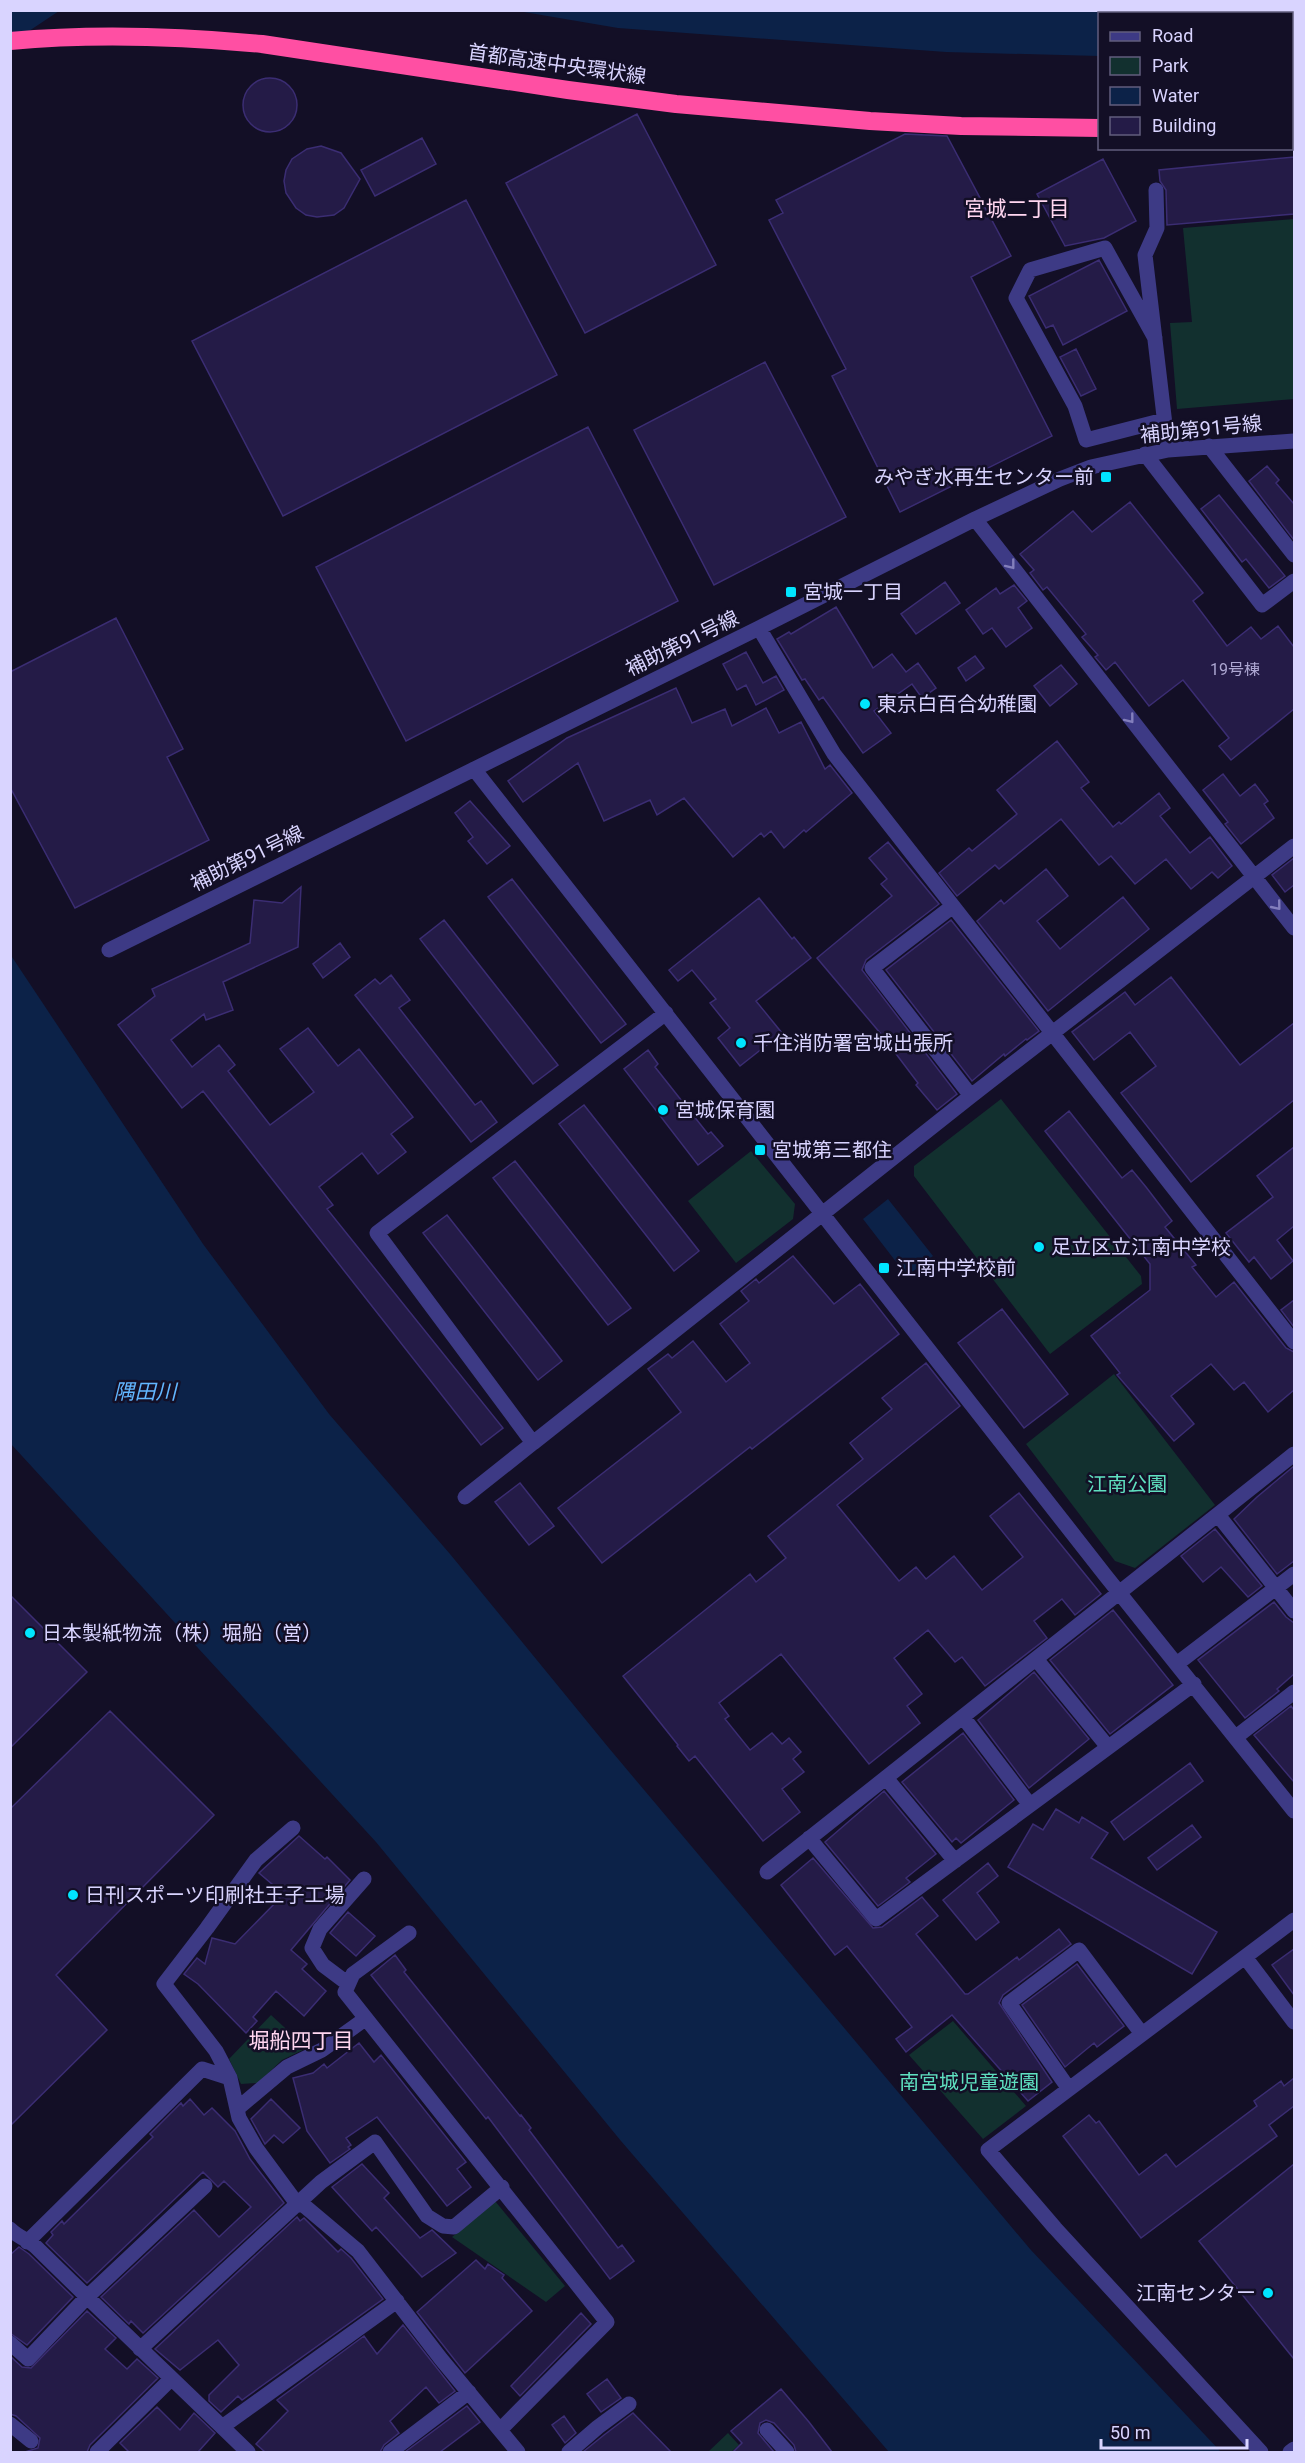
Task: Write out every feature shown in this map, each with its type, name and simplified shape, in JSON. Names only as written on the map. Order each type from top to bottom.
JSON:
[{"type":"highway","name":"首都高速中央環状線","points":[[10,33],[111,27],[221,32],[356,48],[566,82],[677,96],[951,117],[1098,120]]},
{"type":"highway","name":"首都高速中央環状線","points":[[10,41],[63,36],[122,35],[220,40],[294,48],[568,90],[676,104],[961,126],[1098,129]]},
{"type":"street","points":[[1156,190],[1157,228],[1145,255],[1168,450]]},
{"type":"street","points":[[1155,338],[1105,248],[1030,270],[1016,298],[1075,406],[1086,440],[1164,420]]},
{"type":"street","name":"補助第91号線","points":[[109,950],[1033,491],[1090,467],[1145,454],[1209,446],[1294,441]]},
{"type":"street","points":[[1209,446],[1294,555]]},
{"type":"street","points":[[1145,454],[1262,605],[1294,581]]},
{"type":"street","points":[[975,519],[1294,928]]},
{"type":"street","points":[[759,628],[834,754],[1294,1342]]},
{"type":"street","points":[[474,769],[1119,1592],[1293,1806]]},
{"type":"street","points":[[465,1497],[971,1096],[1294,846]]},
{"type":"street","points":[[953,906],[872,968],[971,1096]]},
{"type":"street","points":[[533,1443],[376,1233],[666,1013]]},
{"type":"street","points":[[767,1872],[1294,1454]]},
{"type":"street","points":[[1218,1515],[1294,1611]]},
{"type":"street","points":[[1178,1664],[1294,1574]]},
{"type":"street","points":[[1036,1659],[1108,1748]]},
{"type":"street","points":[[809,1838],[876,1920],[1194,1684]]},
{"type":"street","points":[[1236,1737],[1294,1692]]},
{"type":"street","points":[[963,1717],[1030,1805]]},
{"type":"street","points":[[886,1778],[955,1861]]},
{"type":"street","points":[[293,1828],[256,1860],[164,1984],[216,2051],[230,2078],[239,2118],[256,2148],[300,2204],[358,2251],[518,2452]]},
{"type":"street","points":[[347,1983],[323,1965],[312,1948],[320,1929],[364,1879]]},
{"type":"street","points":[[1261,2452],[1055,2228],[988,2150],[1294,1920]]},
{"type":"street","points":[[409,1933],[353,1974],[347,1983],[345,1992],[607,2322],[500,2430]]},
{"type":"street","points":[[1069,2089],[1009,2003],[1079,1950],[1142,2034]]},
{"type":"street","points":[[1245,1957],[1294,2022]]},
{"type":"street","points":[[237,2109],[286,2067],[322,2050],[365,2019]]},
{"type":"street","points":[[17,2239],[202,2070],[230,2078]]},
{"type":"street","points":[[140,2349],[343,2164],[375,2142],[427,2216],[443,2226],[454,2227],[502,2187]]},
{"type":"street","points":[[10,2343],[28,2359],[86,2298],[205,2186]]},
{"type":"street","points":[[17,2239],[33,2244],[86,2298],[222,2427],[238,2449]]},
{"type":"street","points":[[222,2427],[397,2301]]},
{"type":"street","points":[[97,2452],[171,2379]]},
{"type":"street","points":[[390,2452],[469,2392]]},
{"type":"street","points":[[569,2452],[629,2404]]},
{"type":"street","points":[[10,2424],[31,2441]]},
{"type":"street","points":[[767,2430],[787,2452]]},
{"type":"street","points":[[1290,2452],[1294,2449]]},
{"type":"green space","points":[[1294,219],[1294,399],[1177,409],[1170,323],[1192,322],[1183,228]]},
{"type":"green space","points":[[1001,1099],[1141,1276],[1142,1284],[1050,1354],[914,1176],[914,1166]]},
{"type":"green space","points":[[751,1151],[795,1204],[793,1219],[736,1263],[688,1201]]},
{"type":"green space","name":"江南公園","points":[[1114,1374],[1215,1505],[1135,1568],[1115,1561],[1026,1444]]},
{"type":"green space","points":[[271,2015],[307,2048],[282,2060],[258,2083],[241,2084],[229,2059]]},
{"type":"green space","name":"南宮城児童遊園","points":[[953,2021],[1026,2106],[983,2139],[909,2055]]},
{"type":"green space","points":[[495,2201],[565,2286],[546,2302],[452,2237]]},
{"type":"green space","points":[[728,2433],[739,2445],[731,2452],[708,2452]]},
{"type":"water","points":[[11,11],[59,11],[11,43]]},
{"type":"water","points":[[518,11],[1294,11],[1294,59],[1293,12],[1098,12],[1098,56],[946,52],[618,28]]},
{"type":"water","name":"隅田川","points":[[10,954],[203,1244],[329,1414],[450,1554],[608,1747],[1030,2249],[1221,2452],[889,2452],[621,2141],[376,1842],[11,1444]]},
{"type":"water","points":[[888,1199],[933,1256],[907,1276],[863,1219]]},
{"type":"building","points":[[265,78],[275,78],[285,82],[293,90],[297,105],[293,120],[285,128],[275,132],[265,132],[255,128],[247,120],[243,110],[243,100],[247,90],[255,82]]},
{"type":"building","points":[[637,114],[716,265],[585,333],[506,183]]},
{"type":"building","points":[[905,134],[947,136],[1011,256],[971,277],[1052,436],[900,512],[832,376],[846,369],[769,220],[783,213],[776,200]]},
{"type":"building","points":[[422,138],[436,164],[375,196],[361,170]]},
{"type":"building","points":[[321,146],[341,153],[360,179],[344,208],[334,215],[317,217],[306,215],[296,208],[286,193],[284,181],[286,170],[292,159],[307,149]]},
{"type":"building","points":[[1294,157],[1294,214],[1167,225],[1166,190],[1160,181],[1159,170]]},
{"type":"building","points":[[1103,159],[1136,221],[1104,238],[1065,246],[1037,194]]},
{"type":"building","points":[[466,200],[557,375],[283,516],[192,341]]},
{"type":"building","points":[[1099,260],[1127,311],[1063,345],[1053,325],[1046,328],[1029,296]]},
{"type":"building","points":[[1076,349],[1096,389],[1081,396],[1060,357]]},
{"type":"building","points":[[765,362],[846,517],[714,585],[634,430]]},
{"type":"building","points":[[588,427],[678,601],[406,741],[316,567]]},
{"type":"building","points":[[1267,466],[1279,480],[1276,483],[1294,504],[1294,540],[1249,481]]},
{"type":"building","points":[[1219,495],[1285,576],[1269,588],[1246,559],[1242,562],[1201,509]]},
{"type":"building","points":[[1130,502],[1203,593],[1193,601],[1227,646],[1251,627],[1261,639],[1278,626],[1294,647],[1294,709],[1231,760],[1219,746],[1229,738],[1183,680],[1149,706],[1115,662],[1106,670],[1095,657],[1098,655],[1082,637],[1086,634],[1047,587],[1043,590],[1030,573],[1034,570],[1020,554],[1073,511],[1092,532]]},
{"type":"building","points":[[945,582],[960,603],[916,634],[901,614]]},
{"type":"building","points":[[1014,585],[1027,601],[1018,608],[1032,628],[1006,647],[992,628],[983,634],[966,610],[996,588],[1000,594]]},
{"type":"building","points":[[836,607],[873,668],[892,654],[906,672],[918,663],[936,688],[922,698],[912,684],[874,711],[891,733],[863,753],[823,697],[819,700],[805,679],[802,680],[777,639],[789,632],[791,634]]},
{"type":"building","points":[[116,618],[183,749],[167,757],[209,840],[75,908],[10,787],[10,672]]},
{"type":"building","points":[[746,652],[763,683],[776,676],[784,690],[756,705],[746,685],[737,690],[723,664]]},
{"type":"building","points":[[975,656],[984,668],[966,681],[958,668]]},
{"type":"building","points":[[1061,665],[1077,684],[1050,706],[1034,686]]},
{"type":"building","points":[[676,688],[692,723],[725,709],[732,726],[766,708],[779,733],[801,722],[825,769],[830,765],[852,793],[784,848],[771,831],[764,837],[761,833],[733,857],[684,798],[657,815],[650,800],[604,821],[578,763],[523,802],[508,781],[567,738]]},
{"type":"building","points":[[1057,741],[1089,782],[1081,788],[1113,827],[1119,822],[1121,824],[1159,793],[1170,808],[1160,816],[1190,853],[1210,837],[1232,866],[1218,878],[1212,872],[1191,889],[1166,859],[1135,884],[1111,856],[1099,865],[1061,819],[999,869],[995,865],[957,896],[939,873],[969,848],[972,851],[1017,814],[997,790]]},
{"type":"building","points":[[1223,774],[1240,796],[1255,784],[1268,801],[1264,804],[1274,818],[1241,844],[1225,824],[1228,822],[1203,790]]},
{"type":"building","points":[[470,801],[510,846],[487,864],[468,841],[473,837],[455,813]]},
{"type":"building","points":[[888,842],[939,904],[866,960],[862,970],[957,1094],[937,1110],[916,1085],[918,1083],[881,1034],[817,958],[892,896],[881,884],[887,879],[869,858]]},
{"type":"building","points":[[1294,858],[1294,885],[1285,892],[1272,875]]},
{"type":"building","points":[[1046,869],[1068,896],[1037,921],[1060,949],[1123,897],[1149,929],[1048,1011],[977,921],[1001,900],[1004,904]]},
{"type":"building","points":[[512,879],[626,1024],[601,1043],[488,897]]},
{"type":"building","points":[[301,887],[298,947],[223,982],[233,1010],[206,1020],[204,1014],[171,1040],[192,1067],[219,1045],[235,1065],[228,1071],[270,1125],[314,1092],[280,1049],[308,1028],[338,1066],[359,1049],[413,1117],[391,1134],[406,1152],[378,1174],[362,1153],[319,1187],[333,1205],[327,1209],[503,1428],[481,1445],[203,1091],[182,1108],[118,1025],[155,996],[152,989],[250,943],[254,900],[282,903]]},
{"type":"building","points":[[759,898],[792,939],[794,937],[811,958],[756,1001],[782,1033],[740,1066],[718,1038],[730,1028],[710,1003],[716,999],[692,970],[678,981],[669,970]]},
{"type":"building","points":[[444,920],[558,1065],[533,1084],[420,939]]},
{"type":"building","points":[[951,920],[1039,1031],[1005,1056],[1004,1054],[972,1081],[886,970]]},
{"type":"building","points":[[340,943],[350,957],[323,978],[313,964]]},
{"type":"building","points":[[391,975],[410,1000],[399,1008],[475,1105],[481,1101],[497,1122],[471,1142],[355,995],[375,979],[380,984]]},
{"type":"building","points":[[1171,977],[1240,1065],[1294,1023],[1294,1100],[1191,1182],[1121,1093],[1156,1066],[1130,1032],[1094,1060],[1072,1032],[1125,992],[1135,1005]]},
{"type":"building","points":[[648,1050],[658,1064],[655,1067],[708,1134],[711,1132],[723,1146],[698,1165],[624,1069]]},
{"type":"building","points":[[584,1105],[699,1251],[674,1271],[559,1124]]},
{"type":"building","points":[[1069,1111],[1122,1178],[1132,1170],[1146,1187],[1172,1221],[1165,1227],[1196,1265],[1192,1267],[1216,1297],[1234,1282],[1286,1348],[1294,1352],[1294,1390],[1268,1412],[1244,1382],[1234,1390],[1211,1364],[1171,1396],[1194,1424],[1174,1441],[1117,1375],[1120,1373],[1091,1336],[1150,1290],[1150,1264],[1045,1131]]},
{"type":"building","points":[[1294,1147],[1294,1226],[1277,1240],[1293,1261],[1271,1279],[1254,1257],[1249,1262],[1226,1233],[1273,1197],[1257,1176]]},
{"type":"building","points":[[515,1161],[631,1308],[608,1325],[493,1178]]},
{"type":"building","points":[[447,1215],[562,1361],[538,1380],[423,1233]]},
{"type":"building","points":[[793,1256],[834,1304],[860,1284],[899,1334],[602,1563],[558,1508],[681,1412],[648,1369],[668,1354],[672,1358],[693,1341],[726,1382],[750,1363],[720,1324],[749,1301],[741,1291],[756,1279],[759,1283]]},
{"type":"building","points":[[1294,1300],[1294,1327],[1281,1310]]},
{"type":"building","points":[[1002,1309],[1068,1394],[1024,1428],[958,1343]]},
{"type":"building","points":[[926,1363],[960,1406],[837,1505],[899,1581],[916,1567],[926,1579],[954,1556],[982,1590],[1023,1557],[990,1516],[1019,1493],[1101,1594],[1075,1615],[1062,1599],[1034,1621],[1047,1638],[985,1686],[962,1657],[955,1662],[928,1630],[894,1658],[922,1694],[907,1706],[920,1723],[869,1764],[781,1654],[719,1703],[729,1716],[725,1719],[750,1750],[772,1733],[782,1744],[789,1738],[801,1752],[793,1759],[804,1772],[782,1789],[800,1812],[763,1841],[695,1756],[689,1761],[623,1676],[750,1574],[756,1582],[786,1558],[768,1536],[863,1459],[850,1443],[892,1409],[882,1398]]},
{"type":"building","points":[[1294,1466],[1294,1561],[1277,1574],[1234,1519]]},
{"type":"building","points":[[520,1483],[554,1526],[529,1545],[495,1502]]},
{"type":"building","points":[[1215,1529],[1262,1586],[1248,1597],[1221,1567],[1203,1582],[1181,1556]]},
{"type":"building","name":"日本製紙物流（株）堀船（営）","points":[[10,1595],[87,1672],[10,1748]]},
{"type":"building","points":[[1274,1602],[1294,1623],[1294,1674],[1277,1689],[1279,1691],[1245,1718],[1198,1660]]},
{"type":"building","points":[[1113,1610],[1173,1685],[1110,1734],[1050,1660]]},
{"type":"building","points":[[1034,1672],[1089,1739],[1029,1788],[978,1720]]},
{"type":"building","points":[[1291,1706],[1294,1710],[1294,1782],[1254,1735]]},
{"type":"building","name":"日刊スポーツ印刷社王子工場","points":[[110,1711],[214,1815],[56,1975],[107,2030],[10,2126],[10,1809]]},
{"type":"building","points":[[963,1733],[1014,1800],[961,1843],[956,1838],[952,1842],[902,1782]]},
{"type":"building","points":[[1190,1763],[1203,1781],[1124,1840],[1111,1822]]},
{"type":"building","points":[[884,1791],[936,1854],[906,1878],[910,1882],[878,1906],[825,1842]]},
{"type":"building","points":[[1056,1809],[1079,1823],[1082,1817],[1108,1833],[1091,1858],[1217,1932],[1192,1974],[1008,1867],[1033,1824],[1043,1830]]},
{"type":"building","points":[[1192,1825],[1201,1837],[1157,1870],[1148,1858]]},
{"type":"building","points":[[299,1836],[325,1859],[327,1857],[350,1880],[291,1950],[307,1964],[302,1969],[326,1991],[304,2016],[276,1991],[253,2017],[257,2021],[246,2033],[198,1984],[184,1974],[197,1958],[205,1964],[212,1938],[235,1944],[280,1898],[270,1890],[273,1885],[259,1873]]},
{"type":"building","points":[[813,1858],[873,1928],[882,1927],[922,1897],[938,1916],[916,1934],[965,1994],[1017,1957],[1019,1960],[1059,1929],[1071,1944],[1003,1995],[999,2003],[1052,2082],[1028,2101],[952,2015],[906,2052],[896,2039],[912,2027],[847,1946],[835,1955],[781,1885]]},
{"type":"building","points":[[988,1863],[998,1876],[977,1893],[999,1922],[976,1940],[943,1900]]},
{"type":"building","points":[[348,1912],[375,1936],[356,1956],[330,1933]]},
{"type":"building","points":[[1294,1949],[1294,1995],[1272,1965]]},
{"type":"building","points":[[395,1955],[406,1970],[404,1972],[531,2128],[529,2130],[618,2248],[622,2245],[634,2261],[610,2279],[488,2117],[486,2119],[371,1975]]},
{"type":"building","points":[[1077,1964],[1124,2026],[1097,2047],[1094,2043],[1065,2067],[1022,2005]]},
{"type":"building","points":[[359,2043],[374,2062],[381,2055],[466,2162],[457,2169],[471,2187],[447,2206],[377,2117],[346,2138],[351,2145],[348,2147],[350,2149],[330,2163],[307,2131],[293,2078],[313,2073],[324,2064],[327,2068]]},
{"type":"building","points":[[1294,2078],[1294,2106],[1269,2125],[1277,2136],[1141,2238],[1063,2136],[1089,2115],[1096,2123],[1099,2121],[1139,2175],[1166,2154],[1176,2167],[1257,2106],[1254,2101],[1281,2081],[1284,2086]]},
{"type":"building","points":[[190,2099],[204,2115],[212,2108],[235,2131],[250,2159],[284,2203],[143,2333],[131,2321],[129,2324],[101,2297],[194,2210],[219,2237],[251,2207],[224,2181],[218,2187],[203,2172],[87,2283],[46,2243],[53,2235],[51,2232],[62,2221],[64,2224],[153,2137],[150,2134],[181,2103],[183,2106]]},
{"type":"building","points":[[271,2099],[300,2128],[283,2143],[274,2135],[265,2144],[251,2119]]},
{"type":"building","points":[[362,2164],[389,2193],[384,2198],[420,2238],[432,2230],[456,2253],[422,2277],[376,2227],[372,2231],[332,2187]]},
{"type":"building","name":"江南センター","points":[[1294,2164],[1294,2359],[1199,2241]]},
{"type":"building","points":[[297,2217],[300,2221],[304,2218],[338,2252],[341,2249],[351,2258],[383,2299],[242,2400],[238,2396],[221,2412],[209,2401],[209,2395],[239,2365],[218,2340],[180,2370],[155,2349]]},
{"type":"building","points":[[19,2247],[73,2297],[27,2345],[10,2333],[10,2255]]},
{"type":"building","points":[[476,2260],[485,2269],[488,2264],[504,2275],[502,2278],[532,2311],[465,2373],[417,2312]]},
{"type":"building","points":[[87,2311],[116,2338],[105,2349],[127,2369],[137,2359],[158,2378],[90,2445],[87,2452],[25,2452],[38,2448],[40,2438],[16,2416],[10,2414],[10,2356],[22,2367],[31,2368]]},
{"type":"building","points":[[581,2313],[591,2324],[520,2396],[511,2386]]},
{"type":"building","points":[[403,2325],[455,2391],[439,2403],[426,2387],[390,2421],[399,2433],[384,2445],[380,2452],[265,2452],[256,2444],[288,2411],[277,2400],[364,2336],[377,2354]]},
{"type":"building","points":[[607,2379],[621,2398],[601,2412],[587,2394]]},
{"type":"building","points":[[781,2389],[832,2452],[796,2452],[794,2445],[774,2423],[766,2420],[760,2423],[758,2433],[774,2452],[733,2452],[742,2443],[731,2431]]},
{"type":"building","points":[[467,2406],[480,2422],[440,2452],[405,2452]]},
{"type":"building","points":[[157,2407],[180,2430],[194,2413],[215,2433],[198,2452],[129,2452],[120,2443]]},
{"type":"building","points":[[633,2413],[671,2452],[583,2452],[604,2435]]},
{"type":"building","points":[[564,2416],[576,2433],[565,2443],[552,2425]]},
{"type":"place","name":"みやぎ水再生センター前","points":[[1106,477]]},
{"type":"place","name":"宮城一丁目","points":[[791,592]]},
{"type":"place","name":"東京白百合幼稚園","points":[[865,704]]},
{"type":"place","name":"千住消防署宮城出張所","points":[[741,1043]]},
{"type":"place","name":"宮城保育園","points":[[663,1110]]},
{"type":"place","name":"宮城第三都住","points":[[760,1150]]},
{"type":"place","name":"足立区立江南中学校","points":[[1039,1247]]},
{"type":"place","name":"江南中学校前","points":[[884,1268]]},
{"type":"place","name":"日本製紙物流（株）堀船（営）","points":[[30,1633]]},
{"type":"place","name":"日刊スポーツ印刷社王子工場","points":[[73,1895]]},
{"type":"place","name":"江南センター","points":[[1268,2293]]},
{"type":"district","name":"宮城二丁目","points":[[1017,209]]},
{"type":"district","name":"堀船四丁目","points":[[301,2041]]}]
